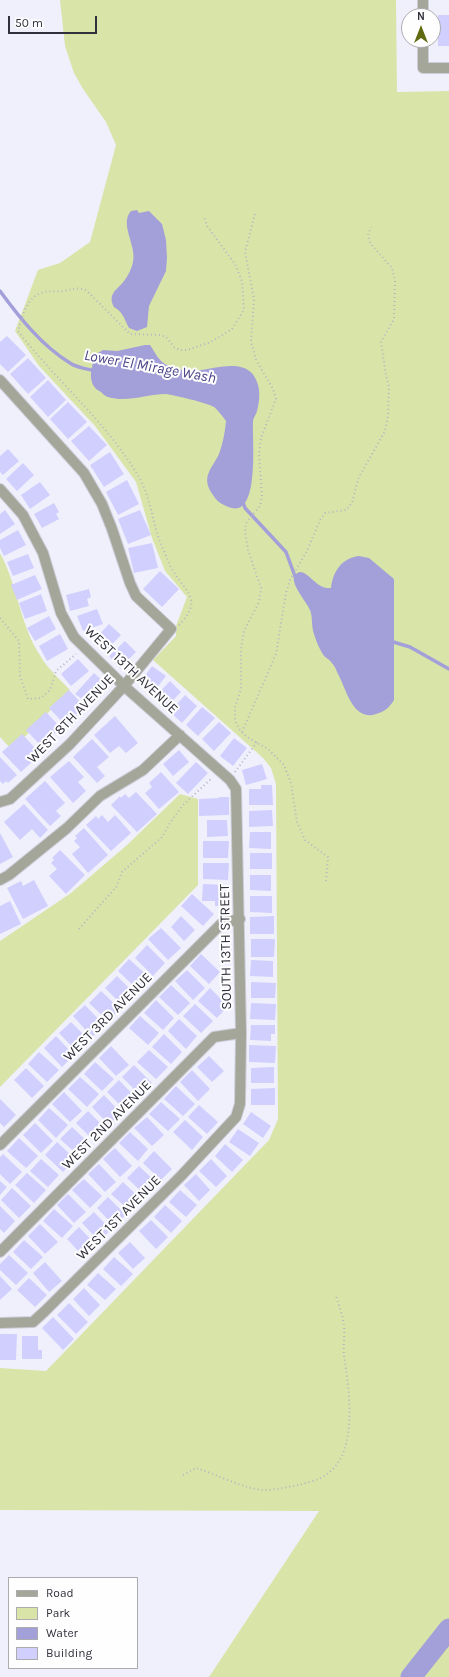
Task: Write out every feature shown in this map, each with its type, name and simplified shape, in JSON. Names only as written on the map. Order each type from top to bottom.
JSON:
[{"type":"street","points":[[423,48],[423,68],[449,68]]},
{"type":"street","points":[[0,380],[84,474],[102,504],[136,596],[171,629]]},
{"type":"street","name":"WEST 13TH AVENUE","points":[[0,489],[23,515],[43,553],[62,613],[74,637],[83,648],[124,686],[218,768],[230,780],[236,789]]},
{"type":"street","name":"WEST 8TH AVENUE","points":[[0,802],[10,800],[70,744],[124,686],[171,629]]},
{"type":"street","points":[[0,880],[67,828],[100,796],[143,770],[180,735]]},
{"type":"street","name":"SOUTH 13TH STREET","points":[[236,789],[240,918],[240,1104]]},
{"type":"street","name":"WEST 3RD AVENUE","points":[[0,1145],[222,923],[240,918]]},
{"type":"street","name":"WEST 2ND AVENUE","points":[[0,1252],[214,1037],[241,1034]]},
{"type":"street","name":"WEST 1ST AVENUE","points":[[0,1324],[32,1322],[175,1182],[236,1117],[240,1104]]},
{"type":"path","points":[[255,214],[245,252],[254,299],[251,342],[256,360],[273,389],[276,399],[261,438],[259,470],[262,496],[260,506],[255,514],[246,523],[248,550],[261,588],[259,602],[244,631],[241,689],[235,707],[235,720],[242,732],[247,737],[268,749],[284,765],[291,783],[299,828],[305,840],[328,857],[326,882]]},
{"type":"path","points":[[171,629],[178,626],[188,616],[192,604],[189,591],[173,570],[162,548],[141,481],[115,441],[87,408],[61,382],[18,331],[20,322],[30,299],[35,295],[45,292],[82,289],[87,291],[130,334],[166,336],[174,347],[180,350],[198,347],[224,335],[232,329],[244,310],[242,281],[235,264],[207,226],[204,217]]},
{"type":"path","points":[[242,732],[276,654],[286,593],[295,569],[307,552],[320,520],[325,513],[346,510],[352,503],[358,479],[385,431],[388,416],[389,387],[381,342],[394,319],[395,280],[392,268],[370,243],[368,235],[371,227]]},
{"type":"path","points":[[0,618],[19,641],[20,676],[28,699],[41,698],[50,690],[56,671],[83,648]]},
{"type":"path","points":[[230,780],[257,742]]},
{"type":"path","points":[[79,929],[117,886],[122,872],[162,837],[183,805],[214,777],[218,768]]},
{"type":"path","points":[[183,1475],[196,1468],[254,1489],[275,1489],[311,1482],[327,1475],[335,1466],[343,1454],[347,1443],[349,1428],[349,1390],[344,1349],[344,1325],[336,1296]]},
{"type":"green space","points":[[60,0],[396,0],[397,92],[449,91],[449,1677],[209,1677],[319,1511],[0,1510],[0,1368],[46,1371],[269,1140],[278,1119],[276,784],[271,768],[263,758],[153,660],[176,636],[176,626],[187,597],[165,571],[152,538],[136,482],[95,426],[39,366],[15,331],[38,270],[60,263],[90,242],[116,145],[106,122],[83,89],[74,73],[65,46]]},
{"type":"green space","points":[[0,553],[11,579],[28,632],[34,645],[47,666],[70,690],[12,750],[0,737]]},
{"type":"green space","points":[[180,794],[198,799],[198,885],[0,1087],[0,941],[71,893],[127,845]]},
{"type":"water","points":[[137,210],[139,213],[149,211],[162,224],[166,240],[167,258],[166,271],[149,306],[147,327],[137,331],[129,328],[122,314],[114,307],[112,303],[112,295],[127,277],[131,269],[134,256],[127,229],[127,222],[131,211]]},
{"type":"water","points":[[150,345],[158,358],[163,362],[178,369],[191,371],[234,366],[249,370],[254,376],[259,389],[259,402],[253,419],[253,474],[247,500],[241,507],[232,508],[221,503],[209,489],[207,483],[208,473],[222,446],[226,421],[214,407],[198,401],[166,394],[130,399],[115,399],[105,396],[93,385],[91,370],[96,354],[103,350],[117,351]]},
{"type":"water","points":[[359,556],[369,558],[394,579],[394,700],[384,711],[368,715],[361,713],[355,708],[335,667],[321,651],[313,631],[310,610],[294,583],[295,575],[302,572],[325,588],[331,588],[334,576],[339,566],[348,559]]},
{"type":"building","points":[[441,15],[449,15],[449,46],[441,46]]},
{"type":"building","points":[[7,336],[26,355],[8,372],[0,364],[0,342]]},
{"type":"building","points":[[28,358],[46,378],[28,394],[10,374]]},
{"type":"building","points":[[48,380],[66,400],[48,417],[30,397]]},
{"type":"building","points":[[68,402],[87,422],[68,439],[50,419]]},
{"type":"building","points":[[89,426],[107,445],[89,461],[71,441]]},
{"type":"building","points":[[8,449],[19,461],[3,475],[0,472],[0,456]]},
{"type":"building","points":[[110,452],[124,474],[104,487],[90,465]]},
{"type":"building","points":[[23,463],[34,475],[17,491],[6,479]]},
{"type":"building","points":[[127,480],[139,504],[118,515],[106,492]]},
{"type":"building","points":[[40,482],[50,495],[30,509],[21,495]]},
{"type":"building","points":[[54,503],[59,512],[56,514],[59,519],[42,528],[34,514]]},
{"type":"building","points":[[5,510],[15,524],[0,534],[0,514]]},
{"type":"building","points":[[140,510],[151,535],[128,544],[118,519]]},
{"type":"building","points":[[18,530],[26,545],[4,556],[0,548],[0,540]]},
{"type":"building","points":[[152,543],[158,568],[134,573],[128,548]]},
{"type":"building","points":[[28,554],[34,568],[13,576],[7,562]]},
{"type":"building","points":[[160,571],[179,589],[162,607],[143,589]]},
{"type":"building","points":[[35,575],[42,589],[17,600],[11,585]]},
{"type":"building","points":[[89,589],[91,597],[87,599],[89,606],[70,611],[66,595]]},
{"type":"building","points":[[41,594],[47,611],[25,619],[19,603]]},
{"type":"building","points":[[97,609],[103,624],[83,631],[77,616]]},
{"type":"building","points":[[49,616],[56,629],[35,641],[27,628]]},
{"type":"building","points":[[109,624],[121,635],[105,652],[93,641]]},
{"type":"building","points":[[60,634],[68,649],[47,661],[39,646]]},
{"type":"building","points":[[125,641],[136,652],[120,668],[109,656]]},
{"type":"building","points":[[78,659],[89,671],[71,686],[61,674]]},
{"type":"building","points":[[152,666],[166,676],[152,694],[139,684]]},
{"type":"building","points":[[94,673],[107,685],[89,704],[75,694]]},
{"type":"building","points":[[170,681],[181,692],[166,708],[155,697]]},
{"type":"building","points":[[69,690],[84,706],[76,714],[79,718],[68,728],[49,708]]},
{"type":"building","points":[[185,695],[197,706],[182,723],[170,712]]},
{"type":"building","points":[[202,707],[215,718],[198,736],[186,725]]},
{"type":"building","points":[[46,712],[61,728],[53,735],[56,739],[45,750],[26,730]]},
{"type":"building","points":[[115,716],[138,743],[126,753],[119,746],[110,753],[94,735]]},
{"type":"building","points":[[219,722],[231,733],[214,751],[202,739]]},
{"type":"building","points":[[22,734],[37,750],[29,757],[33,761],[21,772],[2,752]]},
{"type":"building","points":[[234,738],[247,748],[233,766],[220,756]]},
{"type":"building","points":[[92,739],[109,757],[97,767],[105,776],[97,783],[73,757]]},
{"type":"building","points":[[179,750],[189,762],[173,776],[163,764]]},
{"type":"building","points":[[0,757],[17,775],[8,783],[6,781],[3,784],[0,781]]},
{"type":"building","points":[[69,761],[84,777],[78,782],[86,791],[73,803],[50,777]]},
{"type":"building","points":[[196,762],[208,773],[188,794],[176,783]]},
{"type":"building","points":[[262,764],[267,779],[246,785],[242,770]]},
{"type":"building","points":[[161,772],[179,792],[159,809],[145,793],[152,787],[149,783]]},
{"type":"building","points":[[45,781],[65,803],[56,811],[61,816],[50,826],[25,799]]},
{"type":"building","points":[[261,785],[272,785],[273,805],[249,805],[249,789],[261,789]]},
{"type":"building","points":[[136,792],[157,814],[137,832],[111,805],[120,796],[121,798],[125,794],[129,798]]},
{"type":"building","points":[[229,797],[229,815],[199,816],[199,799]]},
{"type":"building","points":[[24,804],[48,830],[40,838],[32,829],[20,840],[4,822]]},
{"type":"building","points":[[272,810],[273,826],[249,827],[249,811]]},
{"type":"building","points":[[102,815],[108,822],[115,815],[131,833],[111,851],[86,825],[96,816],[98,819]]},
{"type":"building","points":[[207,820],[227,820],[228,836],[207,837]]},
{"type":"building","points":[[84,828],[108,855],[88,873],[72,854],[80,847],[74,841],[77,838],[75,836]]},
{"type":"building","points":[[250,832],[271,832],[271,849],[249,848]]},
{"type":"building","points":[[0,833],[13,857],[0,864]]},
{"type":"building","points":[[203,841],[229,841],[228,858],[203,858]]},
{"type":"building","points":[[60,850],[85,875],[66,894],[49,876],[57,869],[51,863],[54,860],[52,858]]},
{"type":"building","points":[[250,853],[272,853],[272,869],[250,869]]},
{"type":"building","points":[[203,863],[229,863],[228,880],[203,879]]},
{"type":"building","points":[[250,875],[271,875],[271,891],[250,890]]},
{"type":"building","points":[[34,880],[48,906],[23,919],[7,888],[21,881],[23,886]]},
{"type":"building","points":[[203,884],[226,885],[226,906],[215,906],[215,901],[202,901]]},
{"type":"building","points":[[192,894],[214,914],[203,926],[181,906]]},
{"type":"building","points":[[250,896],[272,896],[272,913],[250,912]]},
{"type":"building","points":[[10,901],[21,924],[0,934],[0,906]]},
{"type":"building","points":[[181,916],[195,930],[184,941],[171,927]]},
{"type":"building","points":[[274,916],[274,934],[250,934],[250,917]]},
{"type":"building","points":[[161,928],[181,948],[168,960],[148,939]]},
{"type":"building","points":[[251,939],[275,939],[274,957],[251,957]]},
{"type":"building","points":[[147,945],[165,963],[153,976],[135,958]]},
{"type":"building","points":[[201,954],[220,972],[209,984],[190,966]]},
{"type":"building","points":[[129,959],[150,978],[139,991],[118,971]]},
{"type":"building","points":[[251,960],[273,961],[273,977],[250,976]]},
{"type":"building","points":[[187,970],[205,988],[193,1000],[175,981]]},
{"type":"building","points":[[117,976],[135,994],[123,1006],[105,988]]},
{"type":"building","points":[[251,982],[276,983],[275,998],[251,998]]},
{"type":"building","points":[[171,985],[190,1003],[178,1015],[159,997]]},
{"type":"building","points":[[210,988],[228,1006],[217,1018],[198,1001]]},
{"type":"building","points":[[101,991],[120,1009],[108,1021],[89,1003]]},
{"type":"building","points":[[156,1000],[174,1018],[163,1030],[144,1013]]},
{"type":"building","points":[[251,1003],[276,1004],[275,1020],[250,1019]]},
{"type":"building","points":[[195,1004],[213,1021],[201,1033],[183,1016]]},
{"type":"building","points":[[85,1005],[105,1026],[92,1037],[73,1016]]},
{"type":"building","points":[[140,1016],[159,1033],[148,1045],[129,1028]]},
{"type":"building","points":[[179,1019],[197,1036],[186,1049],[168,1031]]},
{"type":"building","points":[[71,1022],[89,1040],[77,1052],[59,1033]]},
{"type":"building","points":[[251,1025],[275,1025],[275,1034],[271,1034],[271,1041],[250,1040]]},
{"type":"building","points":[[164,1034],[182,1052],[171,1064],[152,1047]]},
{"type":"building","points":[[56,1036],[74,1055],[62,1067],[44,1048]]},
{"type":"building","points":[[249,1045],[276,1046],[275,1063],[249,1062]]},
{"type":"building","points":[[111,1046],[129,1065],[116,1076],[99,1058]]},
{"type":"building","points":[[149,1050],[168,1067],[156,1079],[137,1062]]},
{"type":"building","points":[[39,1052],[59,1070],[47,1082],[28,1064]]},
{"type":"building","points":[[209,1056],[224,1071],[212,1082],[197,1067]]},
{"type":"building","points":[[95,1062],[114,1079],[102,1091],[84,1074]]},
{"type":"building","points":[[134,1065],[152,1083],[140,1095],[122,1077]]},
{"type":"building","points":[[274,1067],[274,1083],[251,1083],[251,1068]]},
{"type":"building","points":[[26,1068],[44,1086],[32,1098],[14,1080]]},
{"type":"building","points":[[192,1070],[210,1089],[198,1101],[180,1082]]},
{"type":"building","points":[[80,1077],[99,1094],[87,1107],[68,1089]]},
{"type":"building","points":[[119,1080],[137,1099],[125,1110],[107,1092]]},
{"type":"building","points":[[176,1086],[195,1104],[183,1116],[164,1099]]},
{"type":"building","points":[[275,1088],[275,1105],[251,1105],[251,1089]]},
{"type":"building","points":[[64,1092],[82,1111],[70,1122],[52,1104]]},
{"type":"building","points":[[104,1095],[121,1113],[109,1125],[92,1107]]},
{"type":"building","points":[[0,1099],[16,1115],[4,1127],[0,1123]]},
{"type":"building","points":[[161,1102],[180,1119],[168,1131],[149,1114]]},
{"type":"building","points":[[199,1105],[218,1122],[207,1134],[188,1117]]},
{"type":"building","points":[[49,1108],[68,1125],[56,1138],[38,1120]]},
{"type":"building","points":[[88,1111],[106,1129],[94,1141],[76,1123]]},
{"type":"building","points":[[251,1112],[271,1126],[263,1138],[243,1124]]},
{"type":"building","points":[[147,1117],[164,1135],[152,1146],[134,1128]]},
{"type":"building","points":[[185,1120],[203,1137],[192,1150],[173,1132]]},
{"type":"building","points":[[35,1123],[53,1141],[41,1153],[23,1135]]},
{"type":"building","points":[[72,1127],[90,1144],[79,1156],[60,1139]]},
{"type":"building","points":[[238,1129],[259,1143],[250,1156],[229,1142]]},
{"type":"building","points":[[130,1132],[148,1149],[138,1161],[119,1143]]},
{"type":"building","points":[[19,1138],[38,1156],[26,1168],[7,1151]]},
{"type":"building","points":[[57,1142],[75,1159],[63,1172],[45,1155]]},
{"type":"building","points":[[225,1144],[243,1160],[232,1172],[215,1156]]},
{"type":"building","points":[[115,1148],[132,1166],[120,1177],[103,1159]]},
{"type":"building","points":[[154,1151],[172,1169],[161,1180],[143,1163]]},
{"type":"building","points":[[3,1154],[22,1172],[10,1184],[0,1174],[0,1157]]},
{"type":"building","points":[[41,1159],[59,1175],[48,1187],[30,1171]]},
{"type":"building","points":[[211,1159],[227,1176],[216,1187],[199,1171]]},
{"type":"building","points":[[99,1164],[116,1182],[105,1192],[88,1174]]},
{"type":"building","points":[[139,1166],[157,1183],[145,1195],[127,1178]]},
{"type":"building","points":[[27,1173],[46,1190],[34,1203],[15,1185]]},
{"type":"building","points":[[196,1174],[210,1190],[199,1201],[184,1185]]},
{"type":"building","points":[[84,1179],[102,1196],[90,1208],[72,1190]]},
{"type":"building","points":[[0,1181],[7,1187],[0,1195]]},
{"type":"building","points":[[123,1182],[141,1199],[130,1211],[111,1194]]},
{"type":"building","points":[[12,1188],[31,1206],[19,1218],[1,1200]]},
{"type":"building","points":[[180,1190],[197,1205],[186,1217],[169,1202]]},
{"type":"building","points":[[68,1194],[86,1212],[74,1223],[57,1205]]},
{"type":"building","points":[[108,1197],[126,1215],[114,1226],[97,1208]]},
{"type":"building","points":[[165,1205],[182,1221],[171,1233],[154,1217]]},
{"type":"building","points":[[0,1206],[15,1221],[4,1233],[0,1229]]},
{"type":"building","points":[[54,1209],[73,1226],[62,1238],[43,1221]]},
{"type":"building","points":[[94,1212],[111,1230],[99,1241],[82,1223]]},
{"type":"building","points":[[151,1220],[168,1237],[156,1249],[139,1231]]},
{"type":"building","points":[[40,1224],[58,1242],[45,1254],[28,1236]]},
{"type":"building","points":[[79,1227],[97,1246],[84,1257],[67,1239]]},
{"type":"building","points":[[24,1240],[43,1257],[31,1269],[13,1252]]},
{"type":"building","points":[[130,1242],[145,1258],[133,1269],[118,1253]]},
{"type":"building","points":[[9,1255],[28,1273],[16,1285],[0,1270],[0,1264]]},
{"type":"building","points":[[114,1257],[133,1274],[121,1286],[103,1269]]},
{"type":"building","points":[[45,1262],[62,1281],[49,1292],[33,1273]]},
{"type":"building","points":[[98,1273],[116,1289],[105,1300],[87,1285]]},
{"type":"building","points":[[0,1276],[12,1289],[0,1300]]},
{"type":"building","points":[[29,1278],[47,1295],[35,1307],[17,1290]]},
{"type":"building","points":[[84,1288],[100,1305],[89,1316],[73,1299]]},
{"type":"building","points":[[69,1303],[88,1322],[76,1334],[57,1315]]},
{"type":"building","points":[[53,1317],[74,1339],[63,1350],[42,1328]]},
{"type":"building","points":[[0,1334],[17,1334],[16,1360],[0,1360]]},
{"type":"building","points":[[22,1336],[38,1336],[38,1350],[42,1350],[42,1359],[22,1359]]},
{"type":"waterway","name":"Lower El Mirage Wash","points":[[0,291],[23,321],[50,348],[73,365],[96,371]]},
{"type":"waterway","name":"Lower El Mirage Wash","points":[[243,502],[245,508],[286,552],[296,579]]},
{"type":"waterway","name":"Lower El Mirage Wash","points":[[390,641],[410,647],[449,669]]},
{"type":"waterway","points":[[411,1677],[449,1629]]}]
